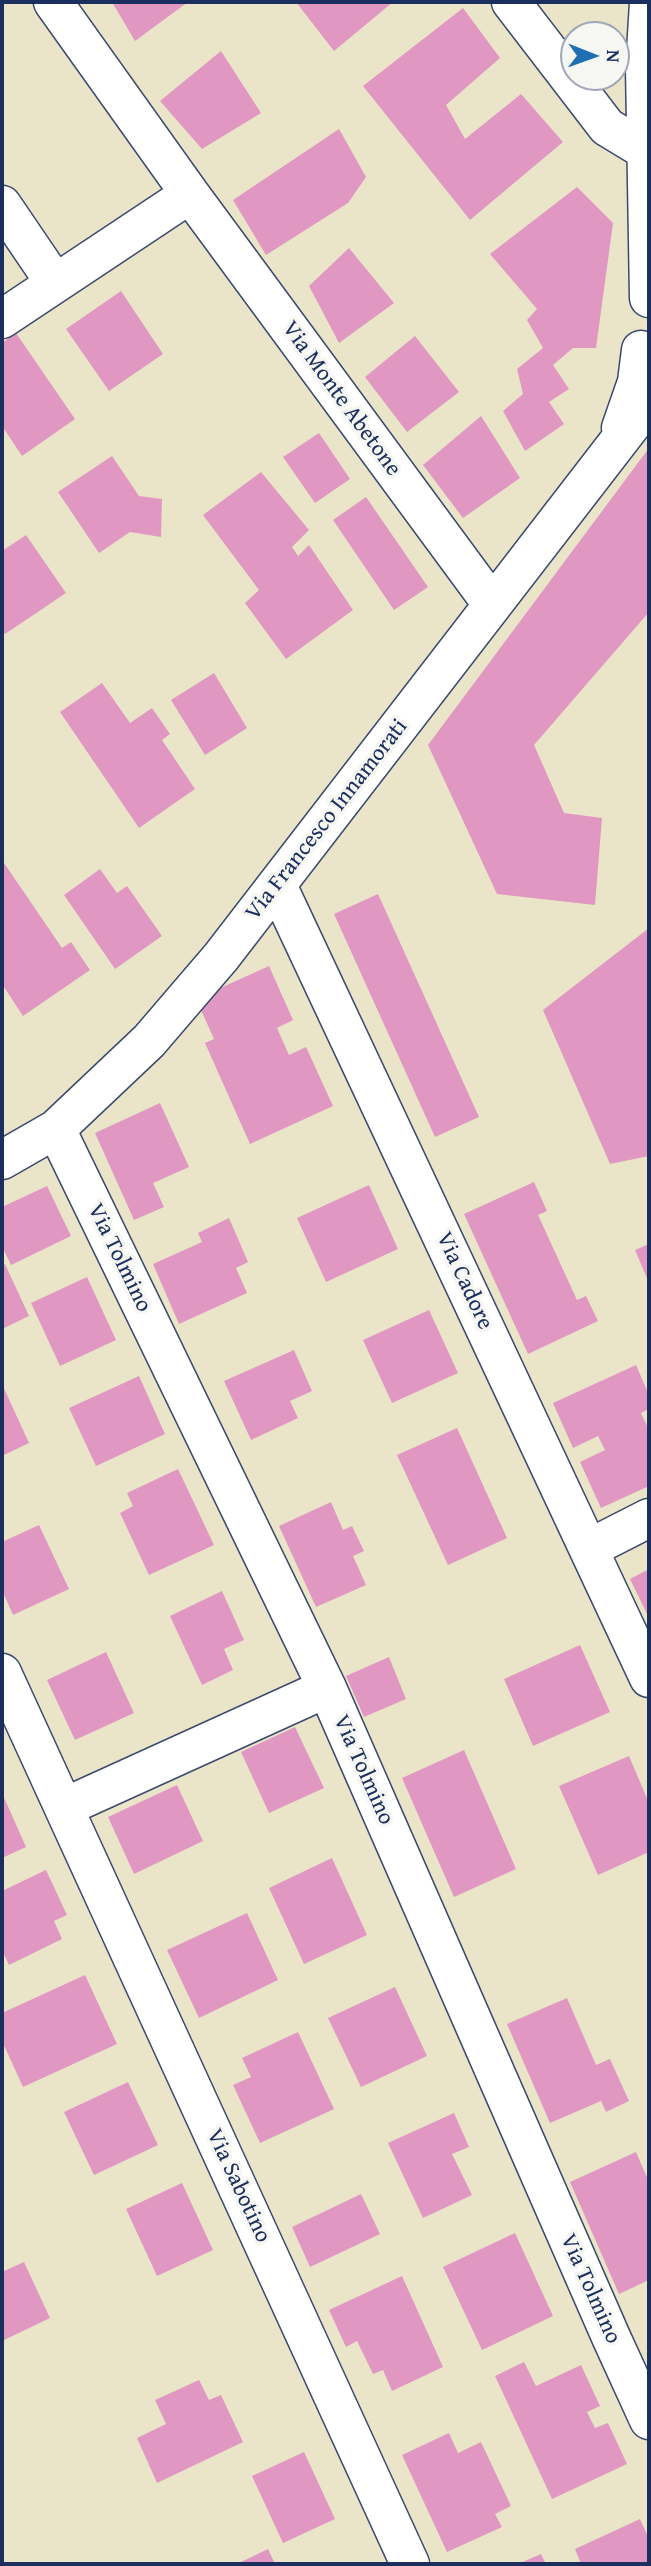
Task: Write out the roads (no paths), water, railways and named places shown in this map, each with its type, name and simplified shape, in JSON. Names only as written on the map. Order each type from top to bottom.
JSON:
[{"type":"street","name":"Via Monte Abetone","points":[[53,2],[190,194],[492,604]]},
{"type":"street","points":[[511,2],[607,127],[645,150]]},
{"type":"street","name":"Via Francesco Innamorati","points":[[616,443],[645,355],[635,337],[640,309],[649,298],[645,68],[649,3]]},
{"type":"street","points":[[2,319],[190,194]]},
{"type":"street","points":[[2,205],[55,283]]},
{"type":"street","name":"Via Francesco Innamorati","points":[[2,1160],[56,1129],[149,1041],[221,957],[649,402]]},
{"type":"street","name":"Via Cadore","points":[[277,885],[649,1678]]},
{"type":"street","name":"Via Tolmino","points":[[56,1129],[327,1688],[649,2420]]},
{"type":"street","points":[[590,1548],[649,1518]]},
{"type":"street","name":"Via Sabotino","points":[[2,1673],[410,2564]]},
{"type":"street","points":[[65,1807],[327,1688]]}]
